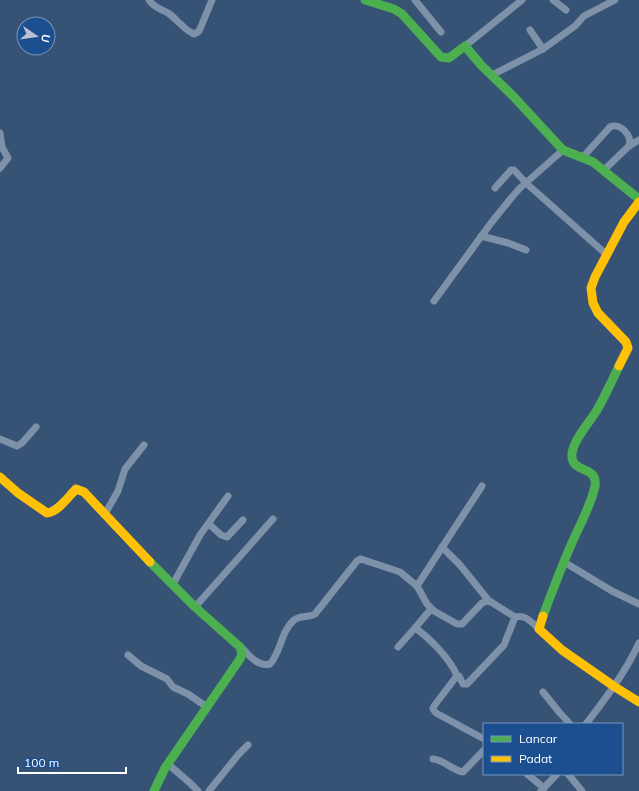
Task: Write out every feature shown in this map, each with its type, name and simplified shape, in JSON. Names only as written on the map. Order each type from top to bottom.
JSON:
[{"type":"street","points":[[149,0],[153,5],[169,14],[187,30],[194,34],[200,29],[212,0]]},
{"type":"street","points":[[415,0],[441,32]]},
{"type":"street","points":[[370,1],[394,9],[402,14],[441,57],[449,58],[522,0]]},
{"type":"street","points":[[492,75],[543,49],[575,26],[584,16],[615,0]]},
{"type":"street","points":[[556,1],[566,10]]},
{"type":"street","points":[[530,30],[543,49]]},
{"type":"street","points":[[465,46],[563,150],[593,162],[639,199]]},
{"type":"street","points":[[582,158],[612,126],[618,126],[630,137],[629,146]]},
{"type":"street","points":[[0,133],[2,147],[8,158],[0,168]]},
{"type":"street","points":[[604,170],[629,146],[639,140]]},
{"type":"street","points":[[434,301],[508,201],[563,150]]},
{"type":"street","points":[[494,188],[512,170],[606,254]]},
{"type":"street","points":[[540,629],[564,562],[596,481],[592,472],[580,467],[574,462],[572,456],[574,448],[578,438],[598,408],[628,348],[626,342],[598,313],[593,303],[591,288],[606,254],[624,222],[639,202]]},
{"type":"street","points":[[481,236],[508,243],[526,250]]},
{"type":"street","points":[[0,439],[17,446],[22,443],[36,427]]},
{"type":"street","points":[[105,514],[118,491],[125,469],[144,445]]},
{"type":"street","points":[[0,477],[18,493],[47,512],[53,512],[73,491],[78,489],[86,494],[132,544],[195,607],[259,663],[265,665],[270,664],[275,656],[291,623],[300,617],[310,617],[315,614],[359,560],[364,560],[396,570],[408,577],[417,586],[432,609],[457,624],[461,625],[482,603],[489,601]]},
{"type":"street","points":[[417,586],[482,486]]},
{"type":"street","points":[[173,584],[197,540],[228,496]]},
{"type":"street","points":[[195,607],[273,519]]},
{"type":"street","points":[[209,524],[222,535],[227,537],[243,520]]},
{"type":"street","points":[[442,547],[489,601],[515,617],[521,616],[527,618],[562,650],[639,702]]},
{"type":"street","points":[[564,562],[612,592],[639,604]]},
{"type":"street","points":[[398,647],[432,609]]},
{"type":"street","points":[[415,628],[435,645],[452,666],[457,676],[461,678],[464,684],[467,684],[504,645],[515,617]]},
{"type":"street","points":[[587,723],[615,687],[629,664],[639,643]]},
{"type":"street","points":[[154,791],[162,773],[196,725],[206,707],[240,660],[242,654],[240,647]]},
{"type":"street","points":[[128,655],[141,666],[167,679],[173,687],[188,694],[206,707]]},
{"type":"street","points":[[457,676],[433,707],[434,711],[483,739]]},
{"type":"street","points":[[543,692],[569,723]]},
{"type":"street","points":[[209,791],[248,745]]},
{"type":"street","points":[[433,759],[442,761],[463,772],[483,751]]},
{"type":"street","points":[[168,764],[190,782],[198,791]]},
{"type":"street","points":[[528,775],[542,789],[556,775]]},
{"type":"street","points":[[569,775],[582,791]]},
{"type":"traffic: fast","points":[[365,0],[394,9],[402,14],[441,57],[449,58],[465,46],[481,65],[513,96],[563,150],[593,162],[639,199]]},
{"type":"traffic: fast","points":[[543,616],[567,554],[588,508],[595,486],[593,475],[574,463],[572,452],[577,439],[606,394],[619,366]]},
{"type":"traffic: fast","points":[[150,562],[195,607],[240,647],[242,654],[165,768],[154,791]]},
{"type":"traffic: slow","points":[[619,366],[628,348],[626,342],[598,313],[593,303],[591,288],[595,277],[624,222],[639,202]]},
{"type":"traffic: slow","points":[[0,477],[18,493],[47,513],[59,507],[76,489],[84,492],[150,562]]},
{"type":"traffic: slow","points":[[543,616],[539,629],[562,650],[639,702]]}]
